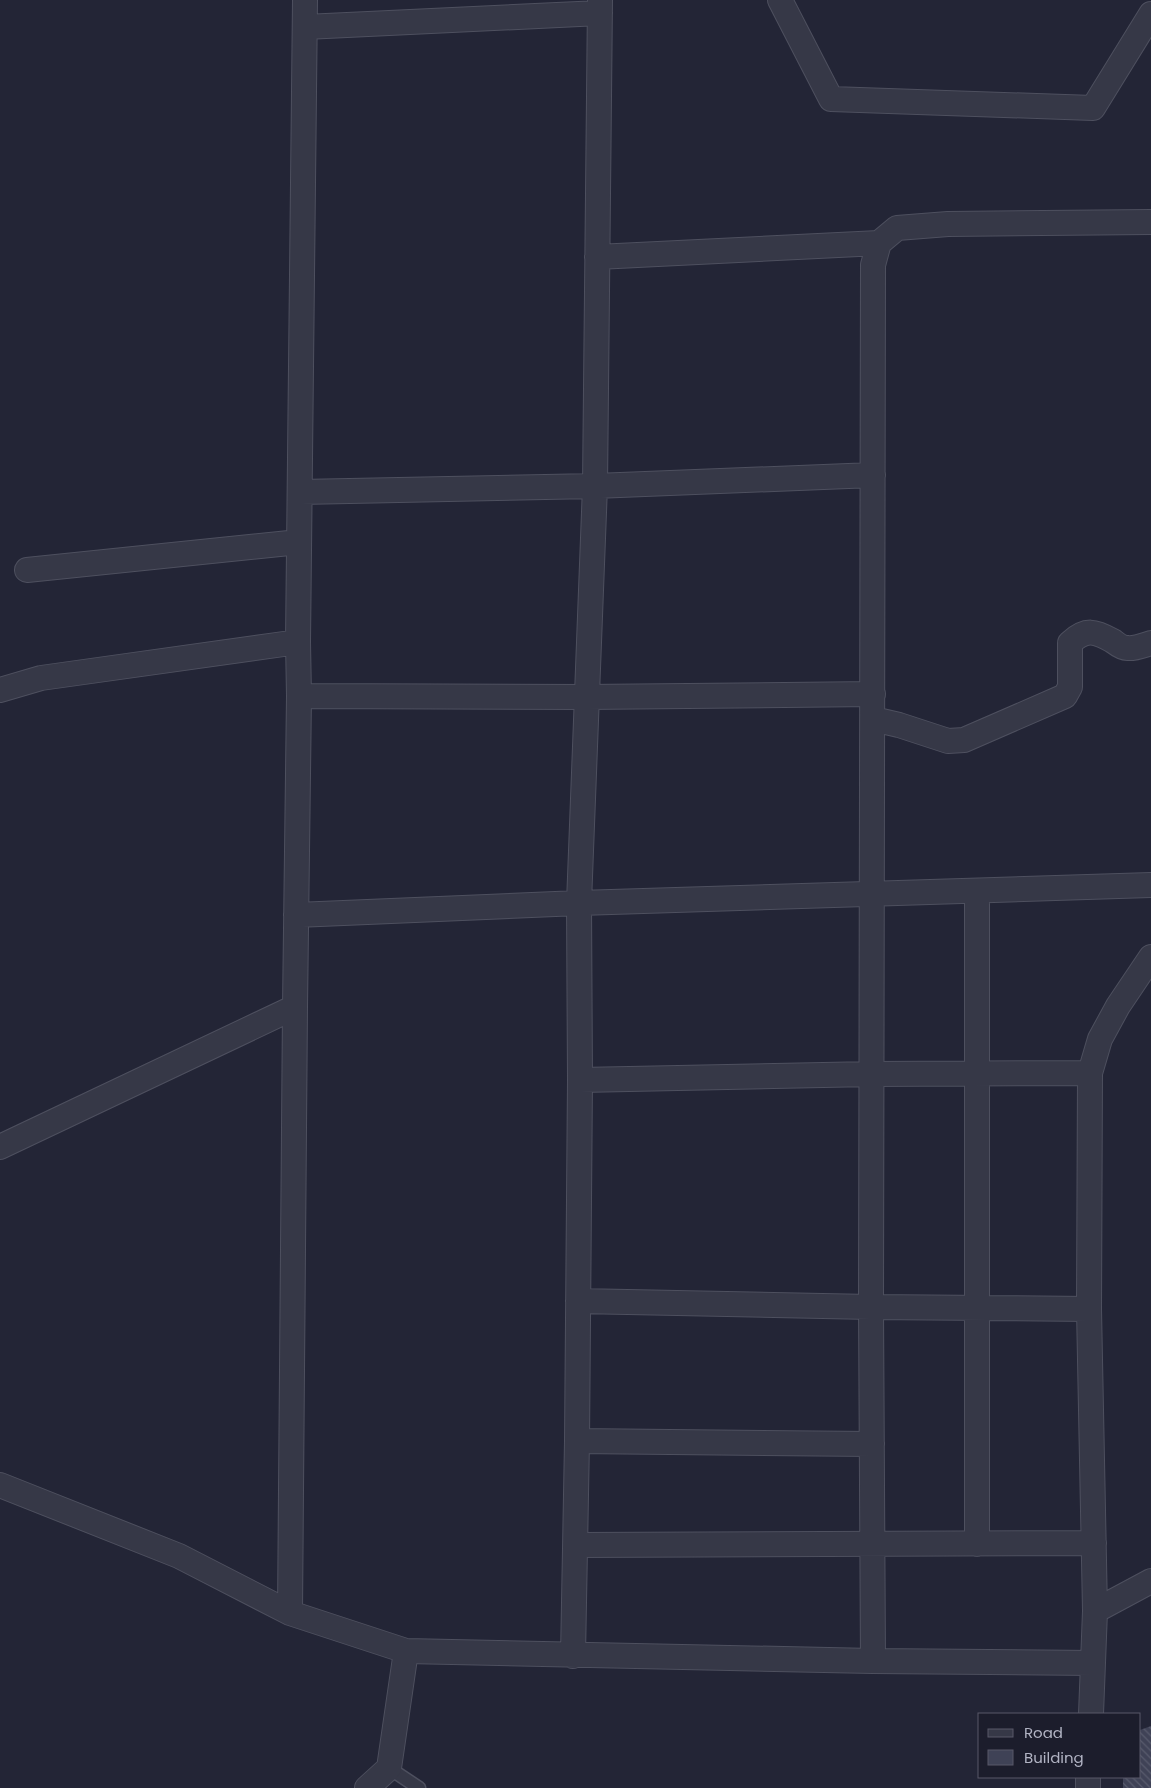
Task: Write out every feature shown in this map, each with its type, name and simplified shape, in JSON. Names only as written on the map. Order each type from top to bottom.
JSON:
[{"type":"street","points":[[290,1613],[294,1007],[299,696],[305,0]]},
{"type":"street","points":[[780,0],[831,99],[850,100],[1093,108],[1151,14]]},
{"type":"street","points":[[305,27],[600,7],[595,486],[579,903],[580,1080],[574,1656]]},
{"type":"street","points":[[873,1661],[871,1307],[873,266],[879,243],[897,228],[948,224],[1151,222]]},
{"type":"street","points":[[597,257],[879,243]]},
{"type":"street","points":[[300,492],[595,486],[873,475]]},
{"type":"street","points":[[27,570],[300,542]]},
{"type":"street","points":[[873,719],[948,741],[964,740],[1065,696],[1070,687],[1070,643],[1078,636],[1089,632],[1100,634],[1126,648],[1151,643]]},
{"type":"street","points":[[0,690],[40,678],[298,642]]},
{"type":"street","points":[[299,696],[586,697],[872,694]]},
{"type":"street","points":[[296,916],[579,903],[1151,885]]},
{"type":"street","points":[[977,891],[977,1544]]},
{"type":"street","points":[[1091,1713],[1095,1611],[1089,1309],[1090,1073],[1100,1039],[1118,1006],[1151,957]]},
{"type":"street","points":[[0,1147],[294,1007]]},
{"type":"street","points":[[580,1080],[872,1074],[1090,1073]]},
{"type":"street","points":[[578,1301],[1089,1309]]},
{"type":"street","points":[[577,1441],[872,1444]]},
{"type":"street","points":[[0,1485],[179,1556],[290,1613],[406,1651],[574,1656],[1093,1664]]},
{"type":"street","points":[[576,1545],[1094,1543]]},
{"type":"street","points":[[1095,1611],[1151,1581]]},
{"type":"street","points":[[366,1788],[389,1768],[406,1651]]},
{"type":"lane","points":[[389,1768],[419,1788]]},
{"type":"building","points":[[1151,1726],[1151,1788],[1123,1788],[1123,1778],[1141,1778],[1141,1730]]}]
